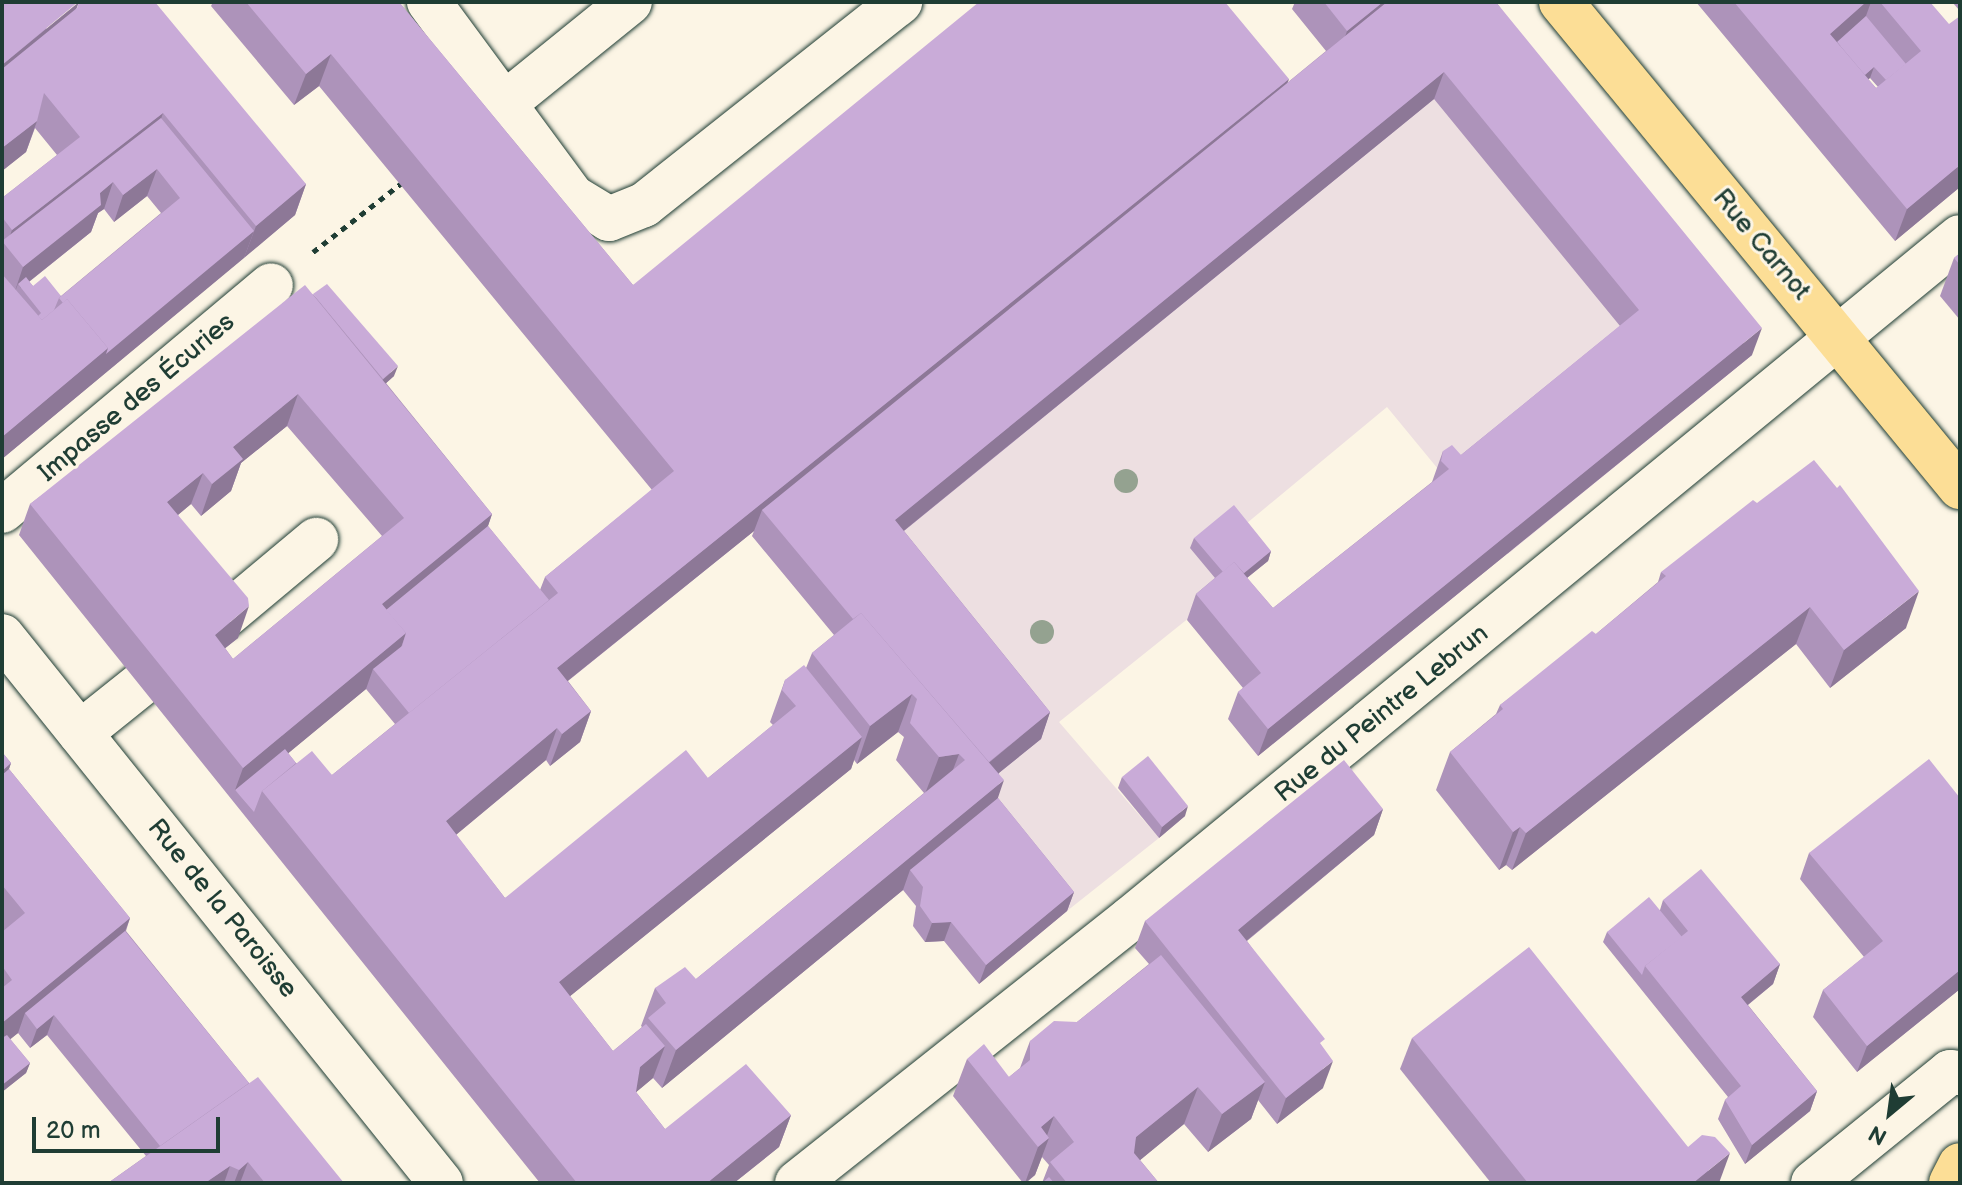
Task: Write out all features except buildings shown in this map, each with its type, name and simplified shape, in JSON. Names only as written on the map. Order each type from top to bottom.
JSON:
[{"type":"main road","name":"Rue Carnot","points":[[1561,2],[1960,487]]},
{"type":"main road","points":[[1951,1183],[1960,1165]]},
{"type":"street","points":[[429,2],[573,197],[609,219],[644,205],[854,16],[900,2]]},
{"type":"street","points":[[504,104],[630,2]]},
{"type":"street","name":"Rue du Peintre Lebrun","points":[[797,1183],[1167,889],[1736,426],[1838,335],[1960,237]]},
{"type":"street","name":"Impasse des Écuries","points":[[2,511],[271,285]]},
{"type":"street","points":[[225,616],[316,540]]},
{"type":"street","name":"Rue de la Paroisse","points":[[2,636],[441,1183]]},
{"type":"street","points":[[80,733],[140,685]]},
{"type":"street","points":[[1813,1183],[1950,1072],[1960,1073]]},
{"type":"path","points":[[271,285],[406,180]]},
{"type":"shaded area","points":[[1410,2],[1752,355],[1508,554],[1387,407],[1241,528],[1225,589],[1059,722],[1159,838],[1067,911],[752,536]]}]
